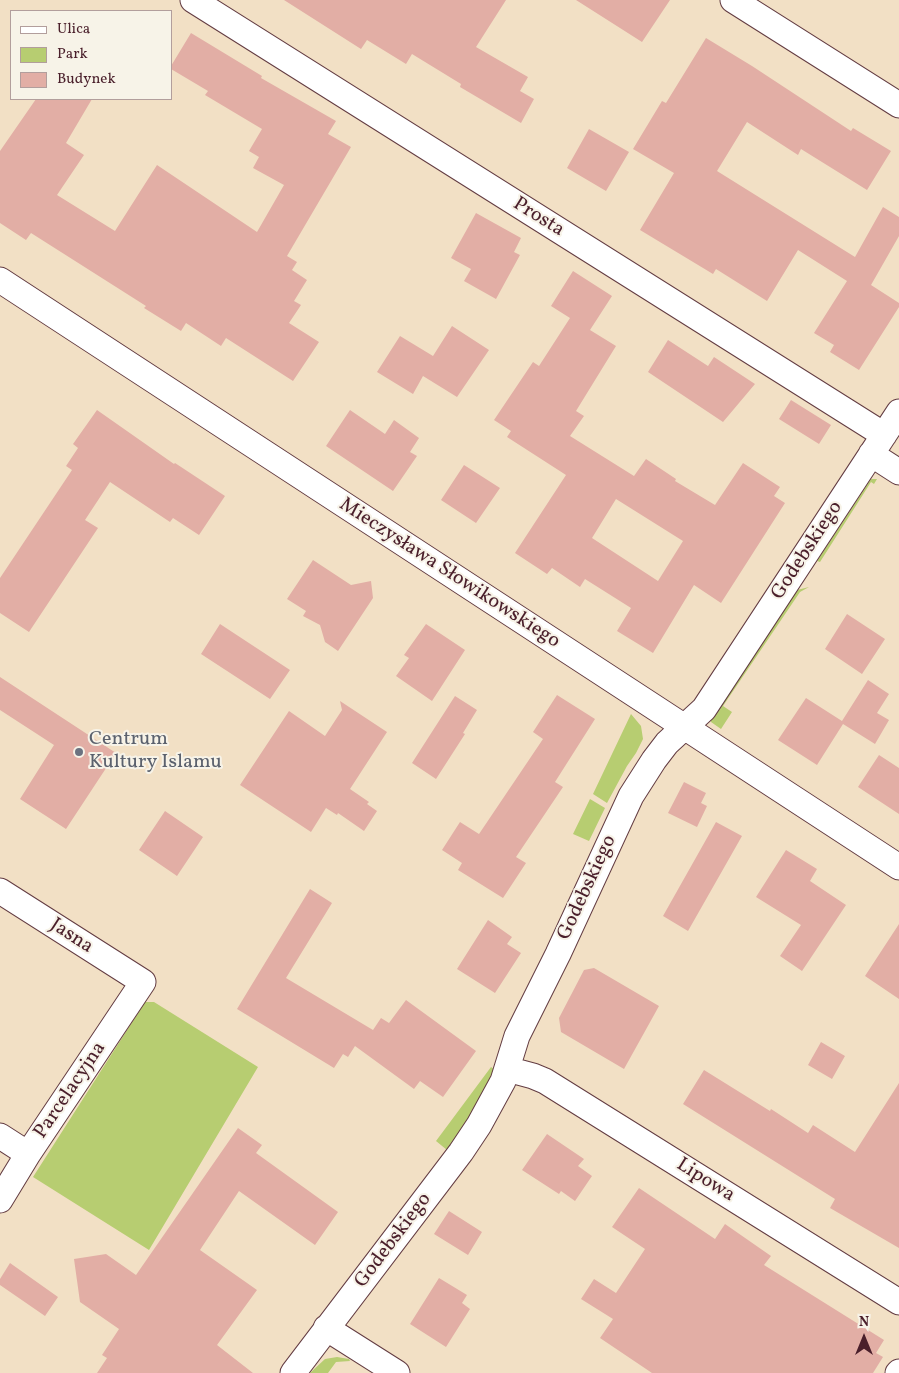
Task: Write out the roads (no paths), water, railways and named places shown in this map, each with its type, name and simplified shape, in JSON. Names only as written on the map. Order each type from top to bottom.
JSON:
[{"type":"street","name":"Prosta","points":[[193,0],[877,445],[899,472]]},
{"type":"street","points":[[733,0],[899,105]]},
{"type":"street","name":"Mieczysława Słowikowskiego","points":[[0,280],[899,867]]},
{"type":"street","name":"Godebskiego","points":[[293,1373],[461,1152],[488,1110],[503,1081],[517,1036],[558,954],[631,796],[659,752],[672,737],[704,709],[899,412]]},
{"type":"street","name":"Jasna","points":[[0,891],[143,982]]},
{"type":"street","name":"Parcelacyjna","points":[[0,1200],[28,1154],[143,982]]},
{"type":"street","name":"Lipowa","points":[[506,1069],[545,1081],[899,1302]]},
{"type":"street","points":[[0,1136],[28,1154]]},
{"type":"street","points":[[326,1328],[397,1373]]},
{"type":"place","name":"Centrum Kultury Islamu","points":[[79,752]]}]
